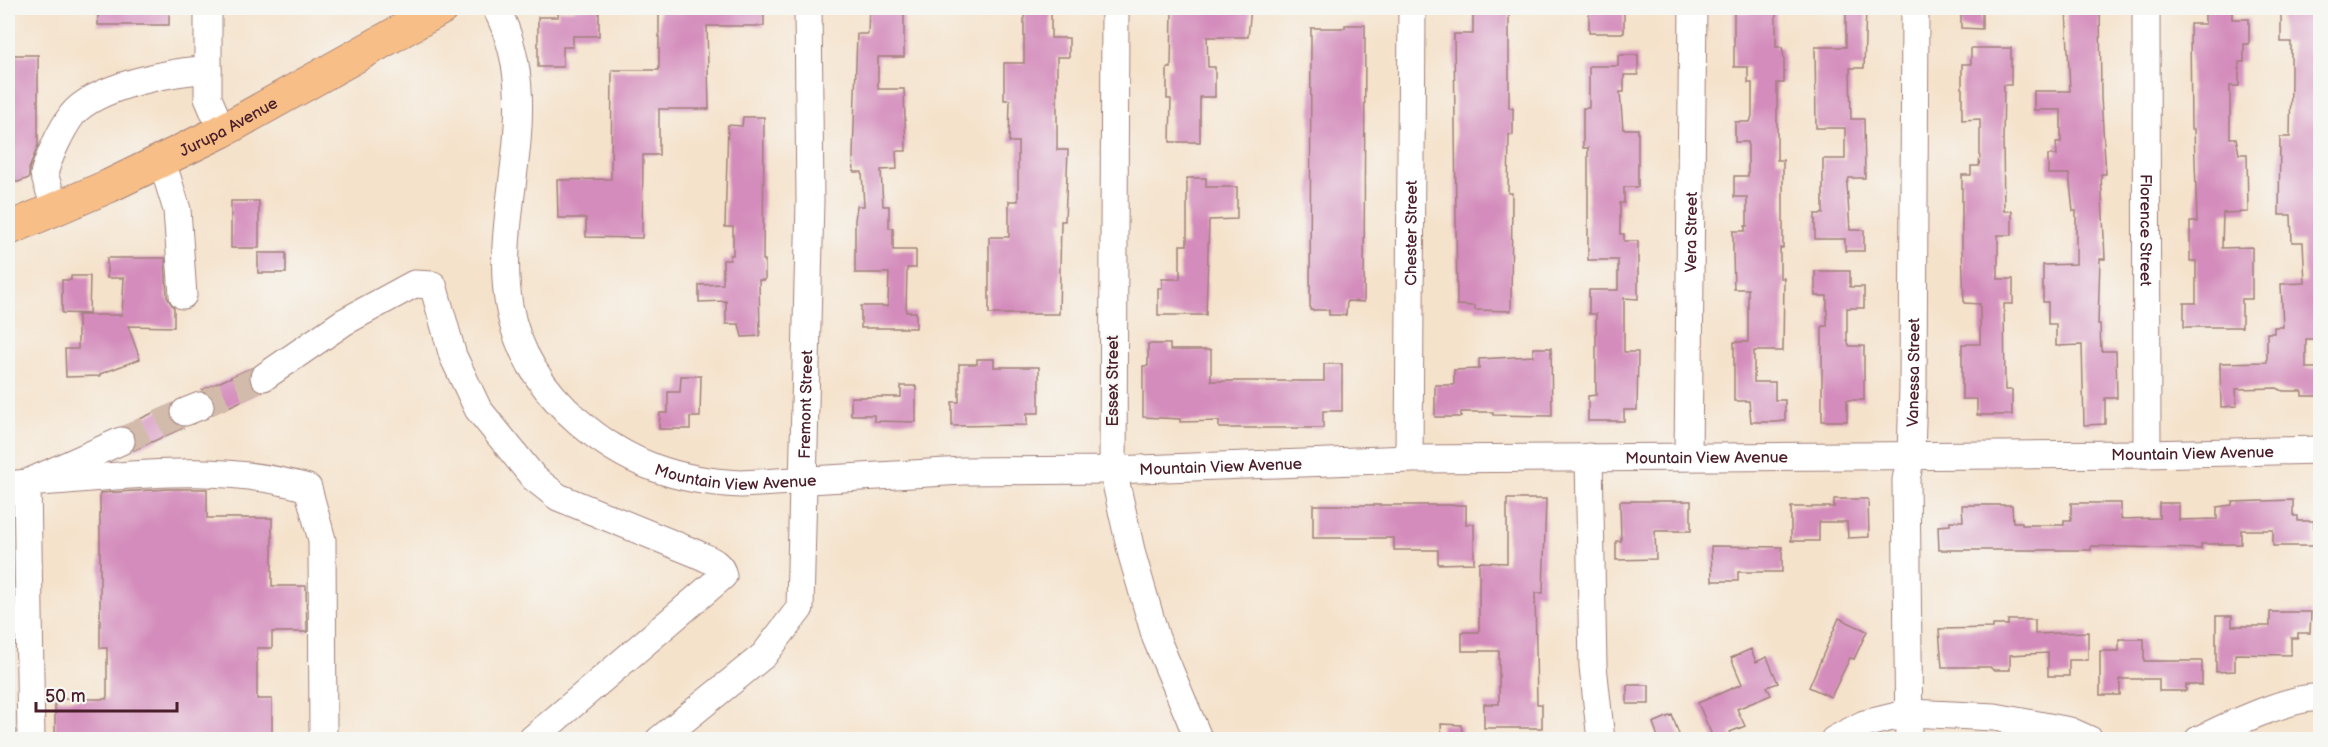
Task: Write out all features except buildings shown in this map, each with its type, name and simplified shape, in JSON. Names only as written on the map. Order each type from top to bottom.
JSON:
[{"type":"main road","name":"Jurupa Avenue","points":[[8,229],[162,161],[222,131],[442,8]]},
{"type":"street","points":[[208,8],[208,98],[222,131]]},
{"type":"street","name":"Mountain View Avenue","points":[[496,8],[513,57],[518,111],[506,225],[506,291],[511,321],[539,380],[555,401],[598,439],[656,471],[715,483],[741,484],[963,471],[1113,470],[1409,459],[2147,454],[2320,450]]},
{"type":"street","name":"Fremont Street","points":[[659,740],[764,655],[800,608],[810,201],[808,8]]},
{"type":"street","name":"Essex Street","points":[[1115,8],[1113,470],[1132,555],[1156,638],[1199,740]]},
{"type":"street","name":"Chester Street","points":[[1409,459],[1412,8]]},
{"type":"street","name":"Vera Street","points":[[1688,456],[1693,8]]},
{"type":"street","name":"Vanessa Street","points":[[1909,726],[1906,480],[1911,455],[1915,8]]},
{"type":"street","name":"Florence Street","points":[[2146,8],[2147,454]]},
{"type":"street","points":[[60,207],[48,188],[44,174],[73,114],[92,100],[152,76],[183,70],[208,70]]},
{"type":"street","points":[[162,161],[177,210],[183,295]]},
{"type":"street","points":[[264,377],[344,322],[414,284],[433,285],[453,356],[478,409],[534,478],[558,497],[695,553],[716,563],[722,570],[723,576],[531,740]]},
{"type":"street","points":[[17,484],[122,441]]},
{"type":"street","points":[[1589,457],[1593,666],[1601,740]]},
{"type":"street","points":[[17,484],[179,471],[272,478],[308,488],[322,540],[322,740]]},
{"type":"street","points":[[17,484],[19,692],[31,740]]},
{"type":"street","points":[[2198,740],[2265,712],[2312,697],[2320,698]]},
{"type":"street","points":[[1834,740],[1864,724],[1909,726],[1995,717],[2070,731],[2090,740]]},
{"type":"tunnel","points":[[200,406],[264,377]]},
{"type":"tunnel","points":[[121,441],[185,412]]}]
